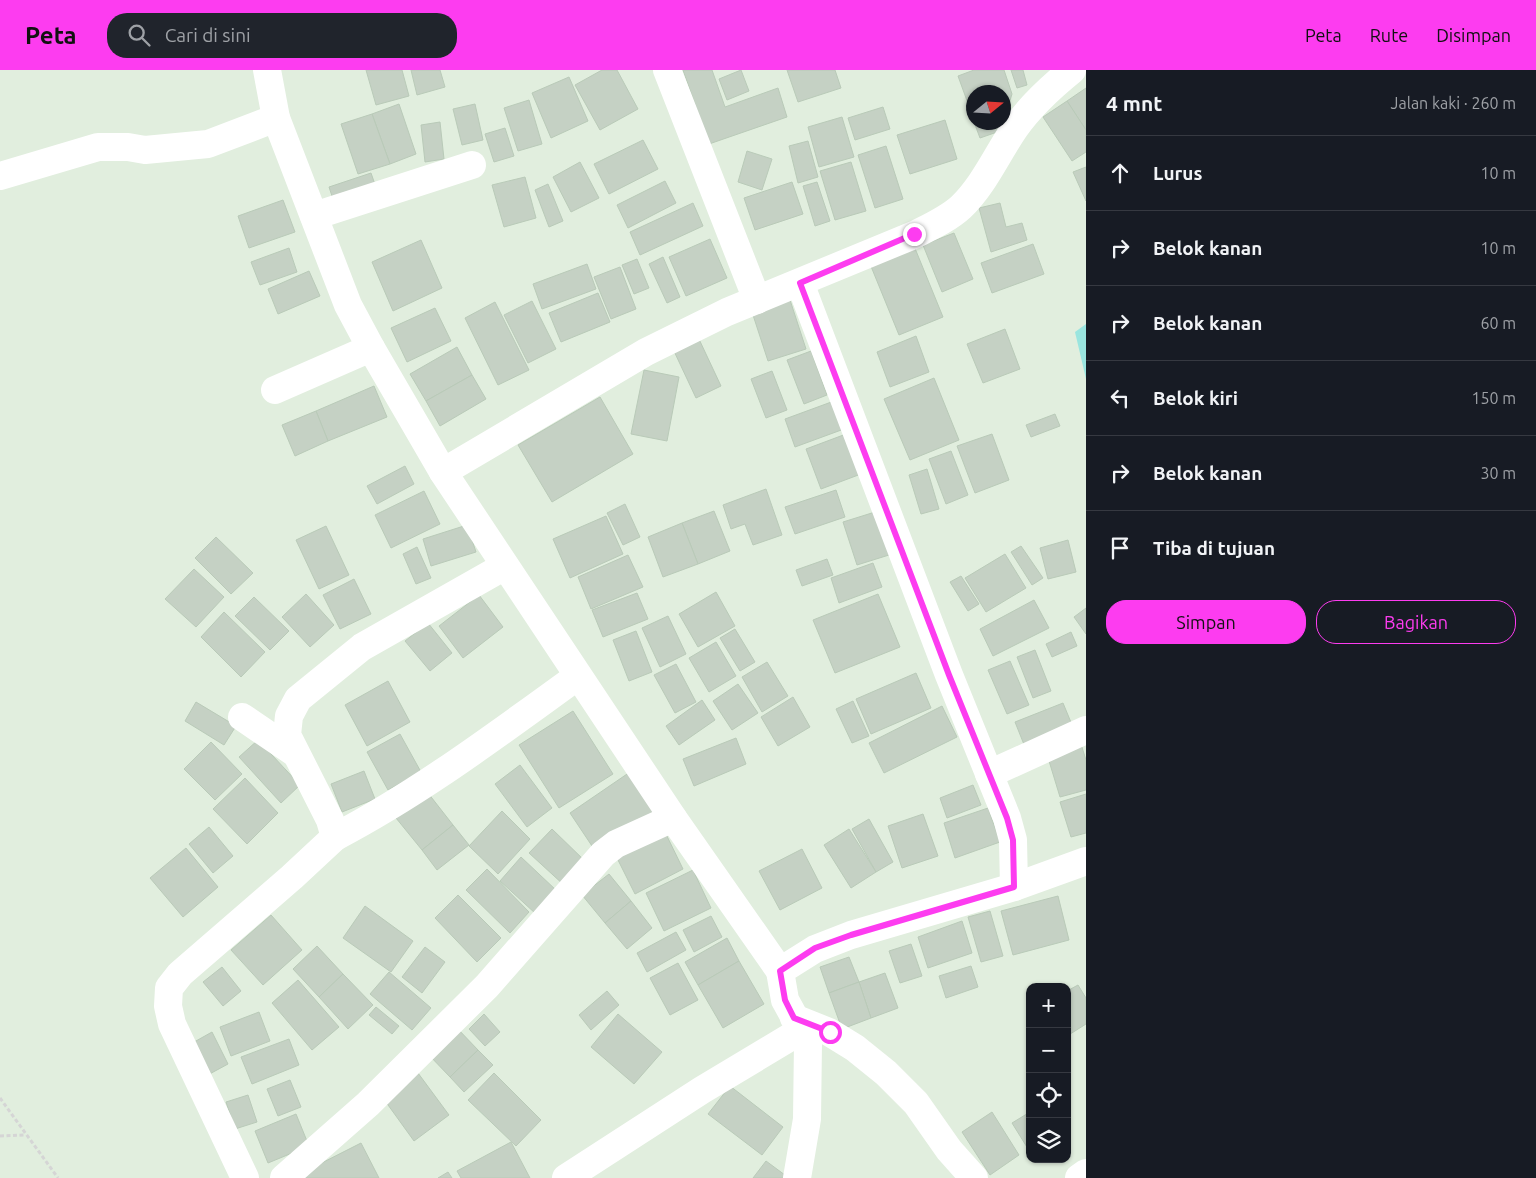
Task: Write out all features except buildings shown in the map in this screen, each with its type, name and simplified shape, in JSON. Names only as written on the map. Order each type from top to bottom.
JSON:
[{"type":"street","points":[[267,70],[276,118],[348,305],[371,348],[443,472],[578,676],[780,971],[783,992],[808,1042],[809,1092],[807,1119],[797,1178]]},
{"type":"street","points":[[667,70],[757,300]]},
{"type":"street","points":[[443,472],[646,352],[757,300],[914,234],[960,208],[977,189],[1017,126],[1042,96],[1072,70]]},
{"type":"street","points":[[0,176],[98,147],[128,147],[145,150],[208,144],[276,118]]},
{"type":"street","points":[[314,216],[472,166]]},
{"type":"street","points":[[800,283],[1007,818],[1013,840],[1014,887]]},
{"type":"street","points":[[275,390],[371,348]]},
{"type":"street","points":[[334,837],[330,820],[294,753],[287,735],[289,716],[298,699],[362,648],[505,566]]},
{"type":"street","points":[[245,1178],[172,1024],[168,1006],[169,988],[180,974],[208,947],[292,878],[334,837],[378,815],[470,754],[578,676]]},
{"type":"street","points":[[242,717],[294,753]]},
{"type":"street","points":[[989,774],[1086,730]]},
{"type":"street","points":[[284,1178],[368,1104],[487,986],[603,854],[616,844],[674,818]]},
{"type":"street","points":[[780,971],[815,948],[851,935],[1014,887],[1086,861]]},
{"type":"street","points":[[566,1178],[702,1090],[798,1024],[830,1032],[855,1048],[886,1073],[916,1103],[949,1150],[974,1178]]},
{"type":"street","points":[[1079,1178],[1086,1174]]},
{"type":"path","points":[[0,1098],[58,1178]]},
{"type":"path","points":[[0,1136],[26,1135]]},
{"type":"shaded area","points":[[1086,324],[1086,379],[1075,332]]},
{"type":"route","points":[[830,1032],[794,1018],[785,1000],[780,971],[815,948],[851,935],[1014,887],[1013,840],[1007,818],[949,675],[800,283],[914,234]]}]
